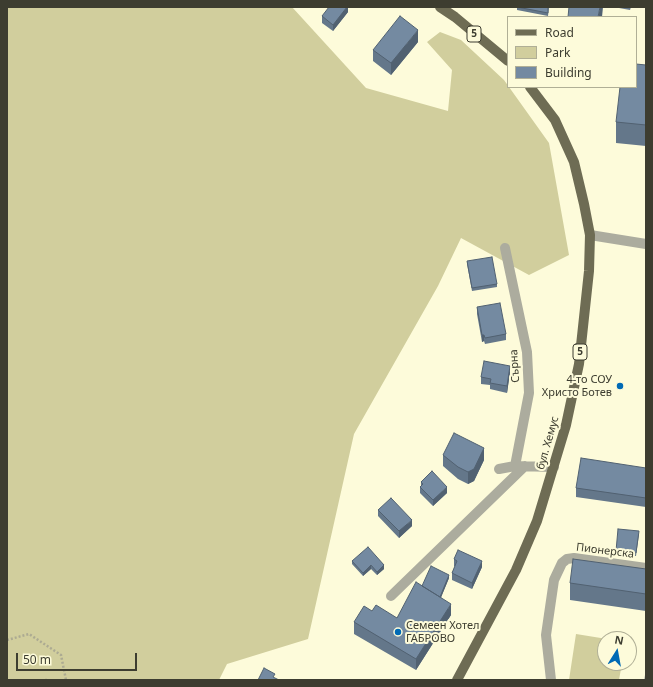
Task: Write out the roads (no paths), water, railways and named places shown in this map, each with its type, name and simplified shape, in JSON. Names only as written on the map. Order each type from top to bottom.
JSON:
[{"type":"main road","name":"5","points":[[440,7],[455,17],[507,60]]},
{"type":"main road","name":"бул. Хемус","points":[[457,680],[516,570],[537,521],[566,425],[579,364],[589,271],[590,235],[574,162],[555,120],[531,88]]},
{"type":"street","points":[[590,235],[646,244]]},
{"type":"street","name":"Сърна","points":[[505,248],[527,352],[528,393],[520,466]]},
{"type":"street","points":[[499,469],[520,466],[554,467]]},
{"type":"street","points":[[391,596],[520,466]]},
{"type":"street","name":"Пионерска","points":[[551,680],[546,635],[554,580],[562,563],[568,559],[574,558],[646,568]]},
{"type":"place","name":"4-то СОУ Христо Ботев","points":[[620,386]]},
{"type":"place","name":"Семеен Хотел ГАБРОВО","points":[[398,632]]}]
